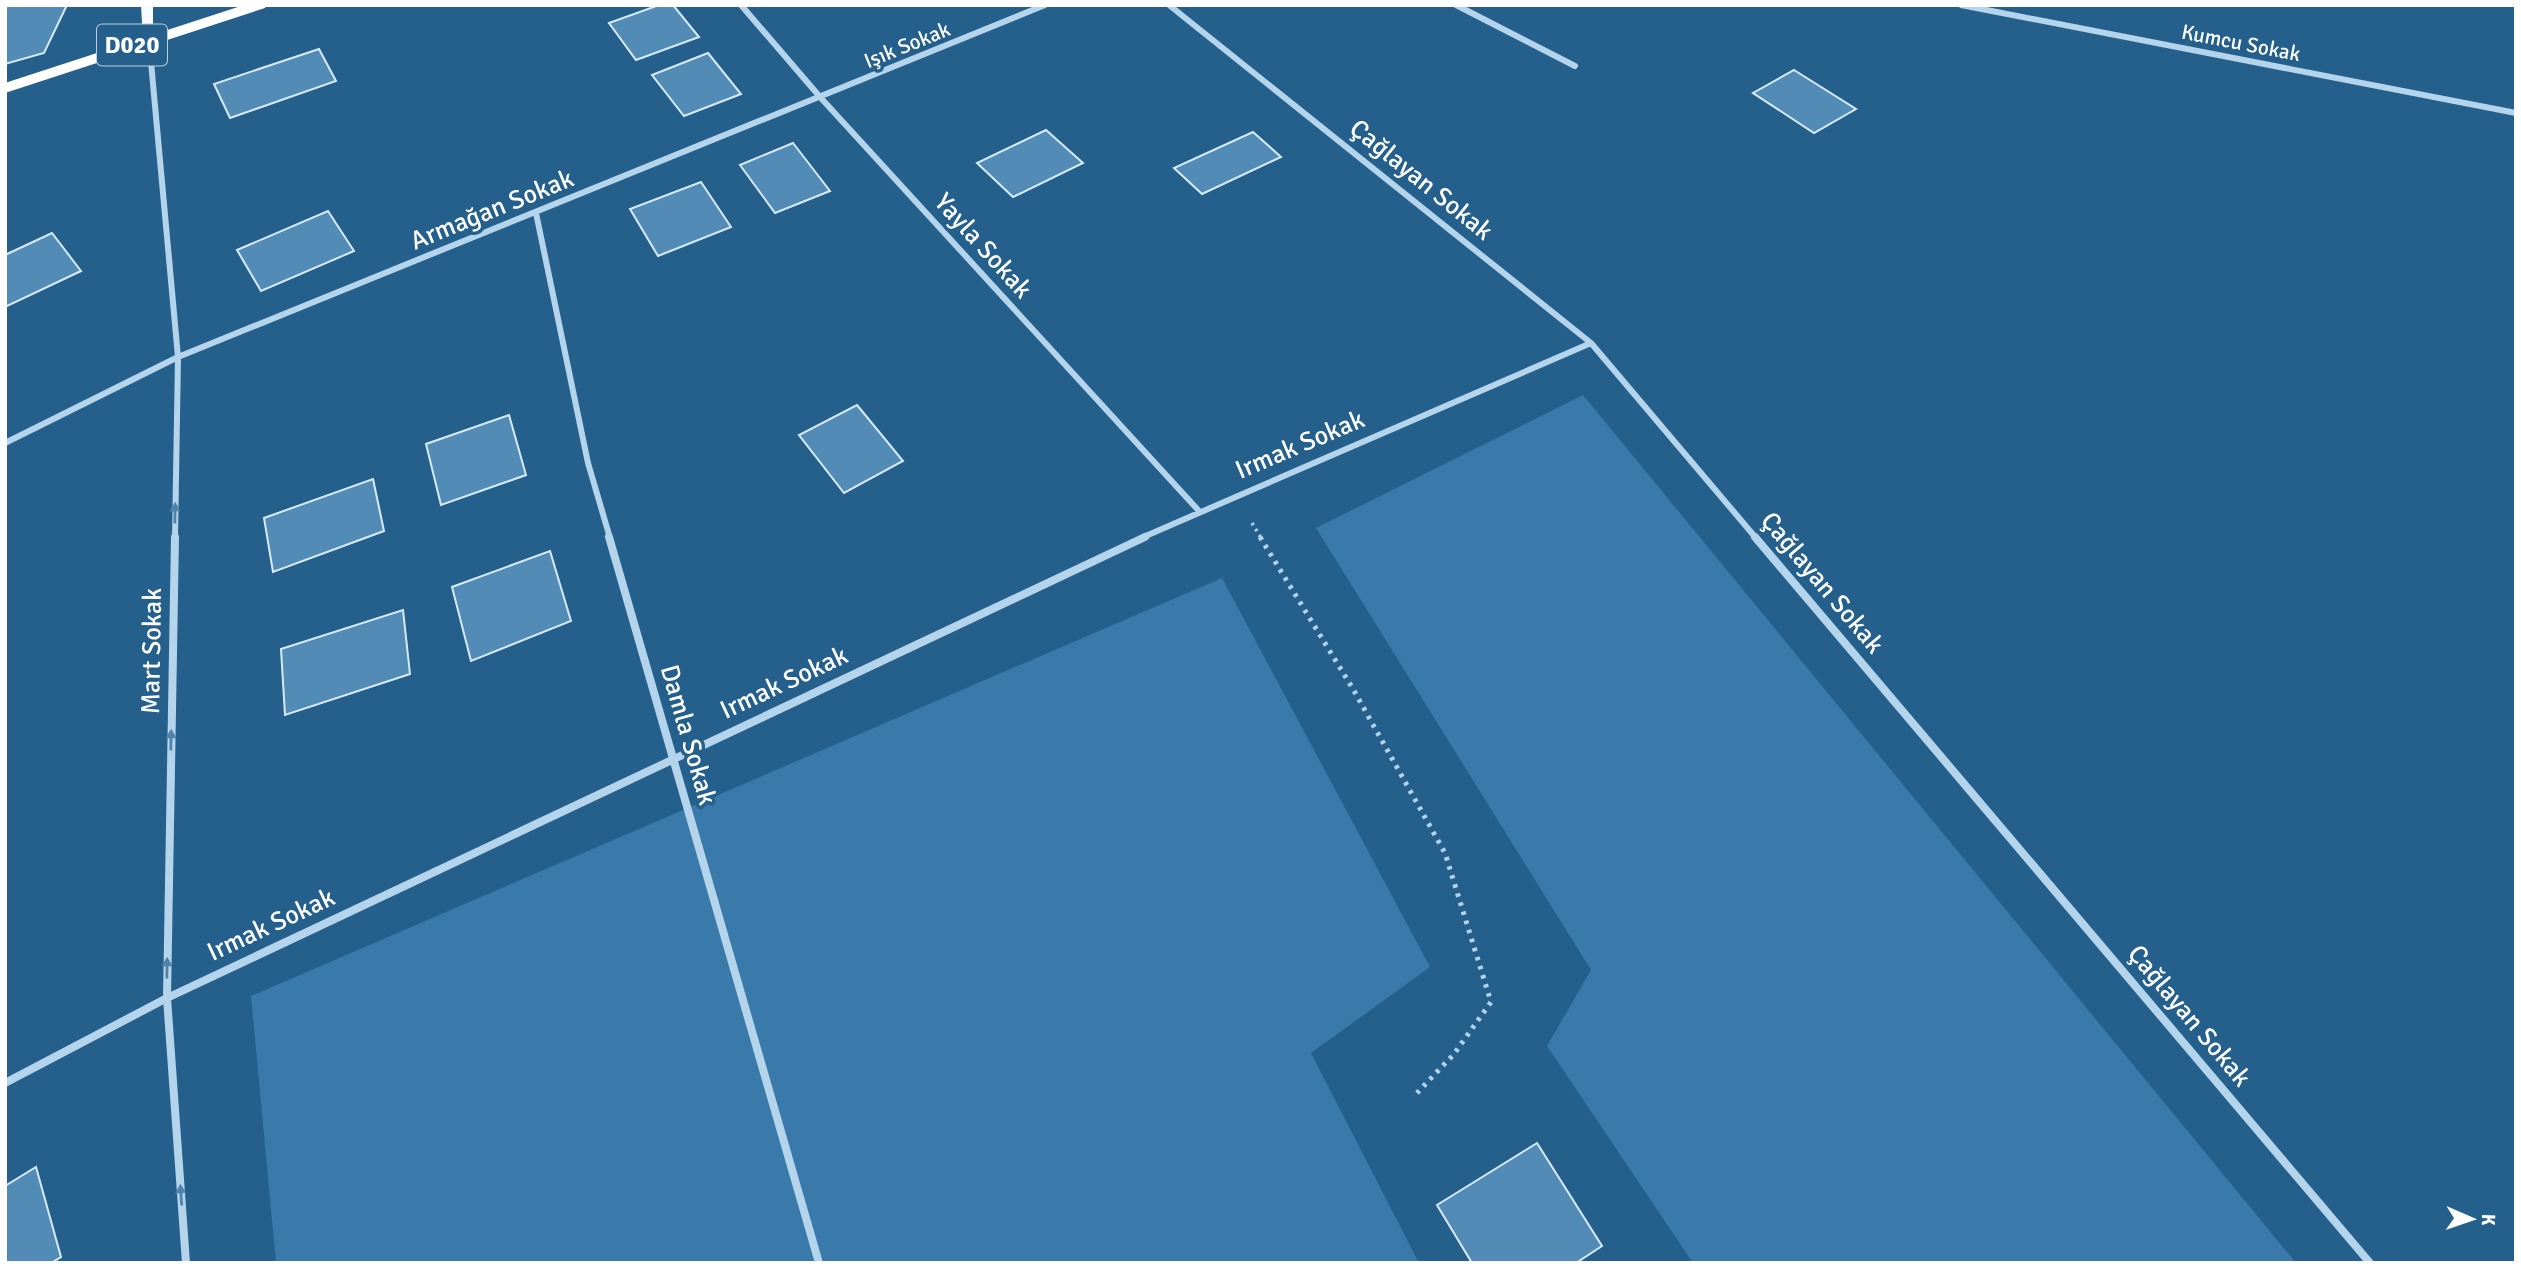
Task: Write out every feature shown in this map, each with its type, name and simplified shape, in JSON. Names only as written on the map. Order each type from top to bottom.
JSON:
[{"type":"highway","name":"D020","points":[[5,88],[260,5]]},
{"type":"main road","points":[[147,5],[149,40]]},
{"type":"street","name":"Yayla Sokak","points":[[741,5],[820,97],[1199,511]]},
{"type":"street","name":"Işık Sokak","points":[[820,97],[1045,5]]},
{"type":"street","name":"Çağlayan Sokak","points":[[1169,5],[1591,343],[2370,1263]]},
{"type":"street","points":[[1455,5],[1575,66]]},
{"type":"street","name":"Kumcu Sokak","points":[[1961,5],[2516,113]]},
{"type":"street","name":"Mart Sokak","points":[[149,40],[178,357],[167,998],[186,1263]]},
{"type":"street","name":"Armağan Sokak","points":[[5,443],[178,357],[820,97]]},
{"type":"street","name":"Damla Sokak","points":[[536,213],[588,463],[819,1263]]},
{"type":"street","name":"Irmak Sokak","points":[[5,1083],[167,998],[1199,511],[1591,343]]},
{"type":"path","points":[[1236,495],[1353,689],[1445,853],[1491,1002],[1454,1054],[1417,1093]]},
{"type":"shaded area","points":[[1583,395],[2296,1263],[1693,1263],[1547,1046],[1591,970],[1316,528]]},
{"type":"shaded area","points":[[1222,578],[1430,967],[1311,1053],[1419,1263],[276,1263],[251,996]]},
{"type":"building","points":[[67,5],[44,53],[5,64],[5,7]]},
{"type":"building","points":[[659,5],[673,5],[699,37],[636,60],[609,23]]},
{"type":"building","points":[[319,49],[336,81],[230,118],[214,84]]},
{"type":"building","points":[[708,53],[741,94],[684,116],[652,75]]},
{"type":"building","points":[[1794,70],[1856,109],[1814,133],[1753,93]]},
{"type":"building","points":[[1046,130],[1083,163],[1013,197],[977,163]]},
{"type":"building","points":[[1253,132],[1281,157],[1202,194],[1174,168]]},
{"type":"building","points":[[793,143],[830,191],[775,213],[740,165]]},
{"type":"building","points":[[701,182],[731,227],[658,256],[630,209]]},
{"type":"building","points":[[328,211],[354,251],[261,291],[237,250]]},
{"type":"building","points":[[52,233],[81,271],[5,307],[5,255]]},
{"type":"building","points":[[857,405],[903,461],[844,493],[799,435]]},
{"type":"building","points":[[509,415],[526,475],[441,505],[426,444]]},
{"type":"building","points":[[373,479],[384,531],[273,572],[264,518]]},
{"type":"building","points":[[550,551],[571,621],[471,661],[452,587]]},
{"type":"building","points":[[403,610],[410,674],[285,715],[281,649]]},
{"type":"building","points":[[1537,1143],[1602,1246],[1576,1263],[1472,1263],[1437,1205]]},
{"type":"building","points":[[36,1167],[61,1257],[51,1263],[5,1263],[5,1186]]}]
